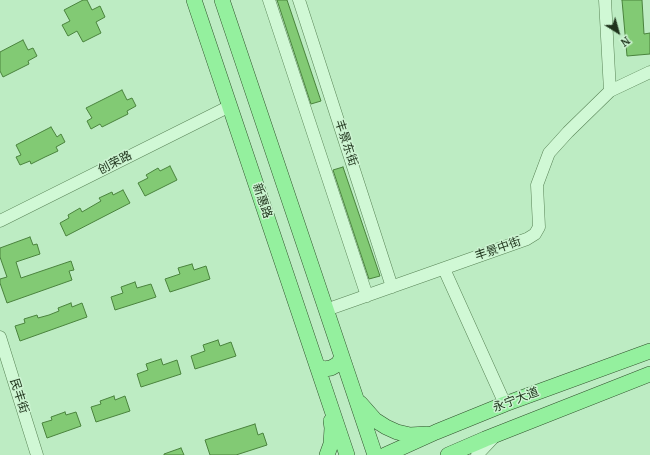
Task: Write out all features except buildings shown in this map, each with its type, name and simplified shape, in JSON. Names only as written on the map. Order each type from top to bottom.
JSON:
[{"type":"main road","name":"新惠路","points":[[194,0],[329,402]]},
{"type":"main road","points":[[222,0],[375,455]]},
{"type":"main road","name":"永宁大道","points":[[385,455],[436,432],[505,404],[650,352]]},
{"type":"main road","points":[[317,366],[324,369],[331,368],[338,364],[342,357]]},
{"type":"main road","name":"永宁大道","points":[[448,455],[650,374]]},
{"type":"main road","points":[[354,394],[375,420],[386,427],[397,432],[410,435],[423,435],[436,432]]},
{"type":"main road","points":[[327,455],[331,444],[332,428],[329,402]]},
{"type":"main road","points":[[329,402],[347,455]]},
{"type":"street","points":[[269,0],[367,296]]},
{"type":"street","name":"丰景东街","points":[[299,0],[392,287]]},
{"type":"street","points":[[605,0],[610,91],[650,72]]},
{"type":"street","name":"丰景中街","points":[[326,310],[527,239],[535,234],[539,227],[537,185],[549,153],[610,91]]},
{"type":"street","name":"创荣路","points":[[0,221],[230,106]]},
{"type":"street","points":[[444,269],[505,404]]},
{"type":"street","name":"民丰街","points":[[0,337],[37,455]]},
{"type":"street","points":[[477,455],[495,435]]}]
